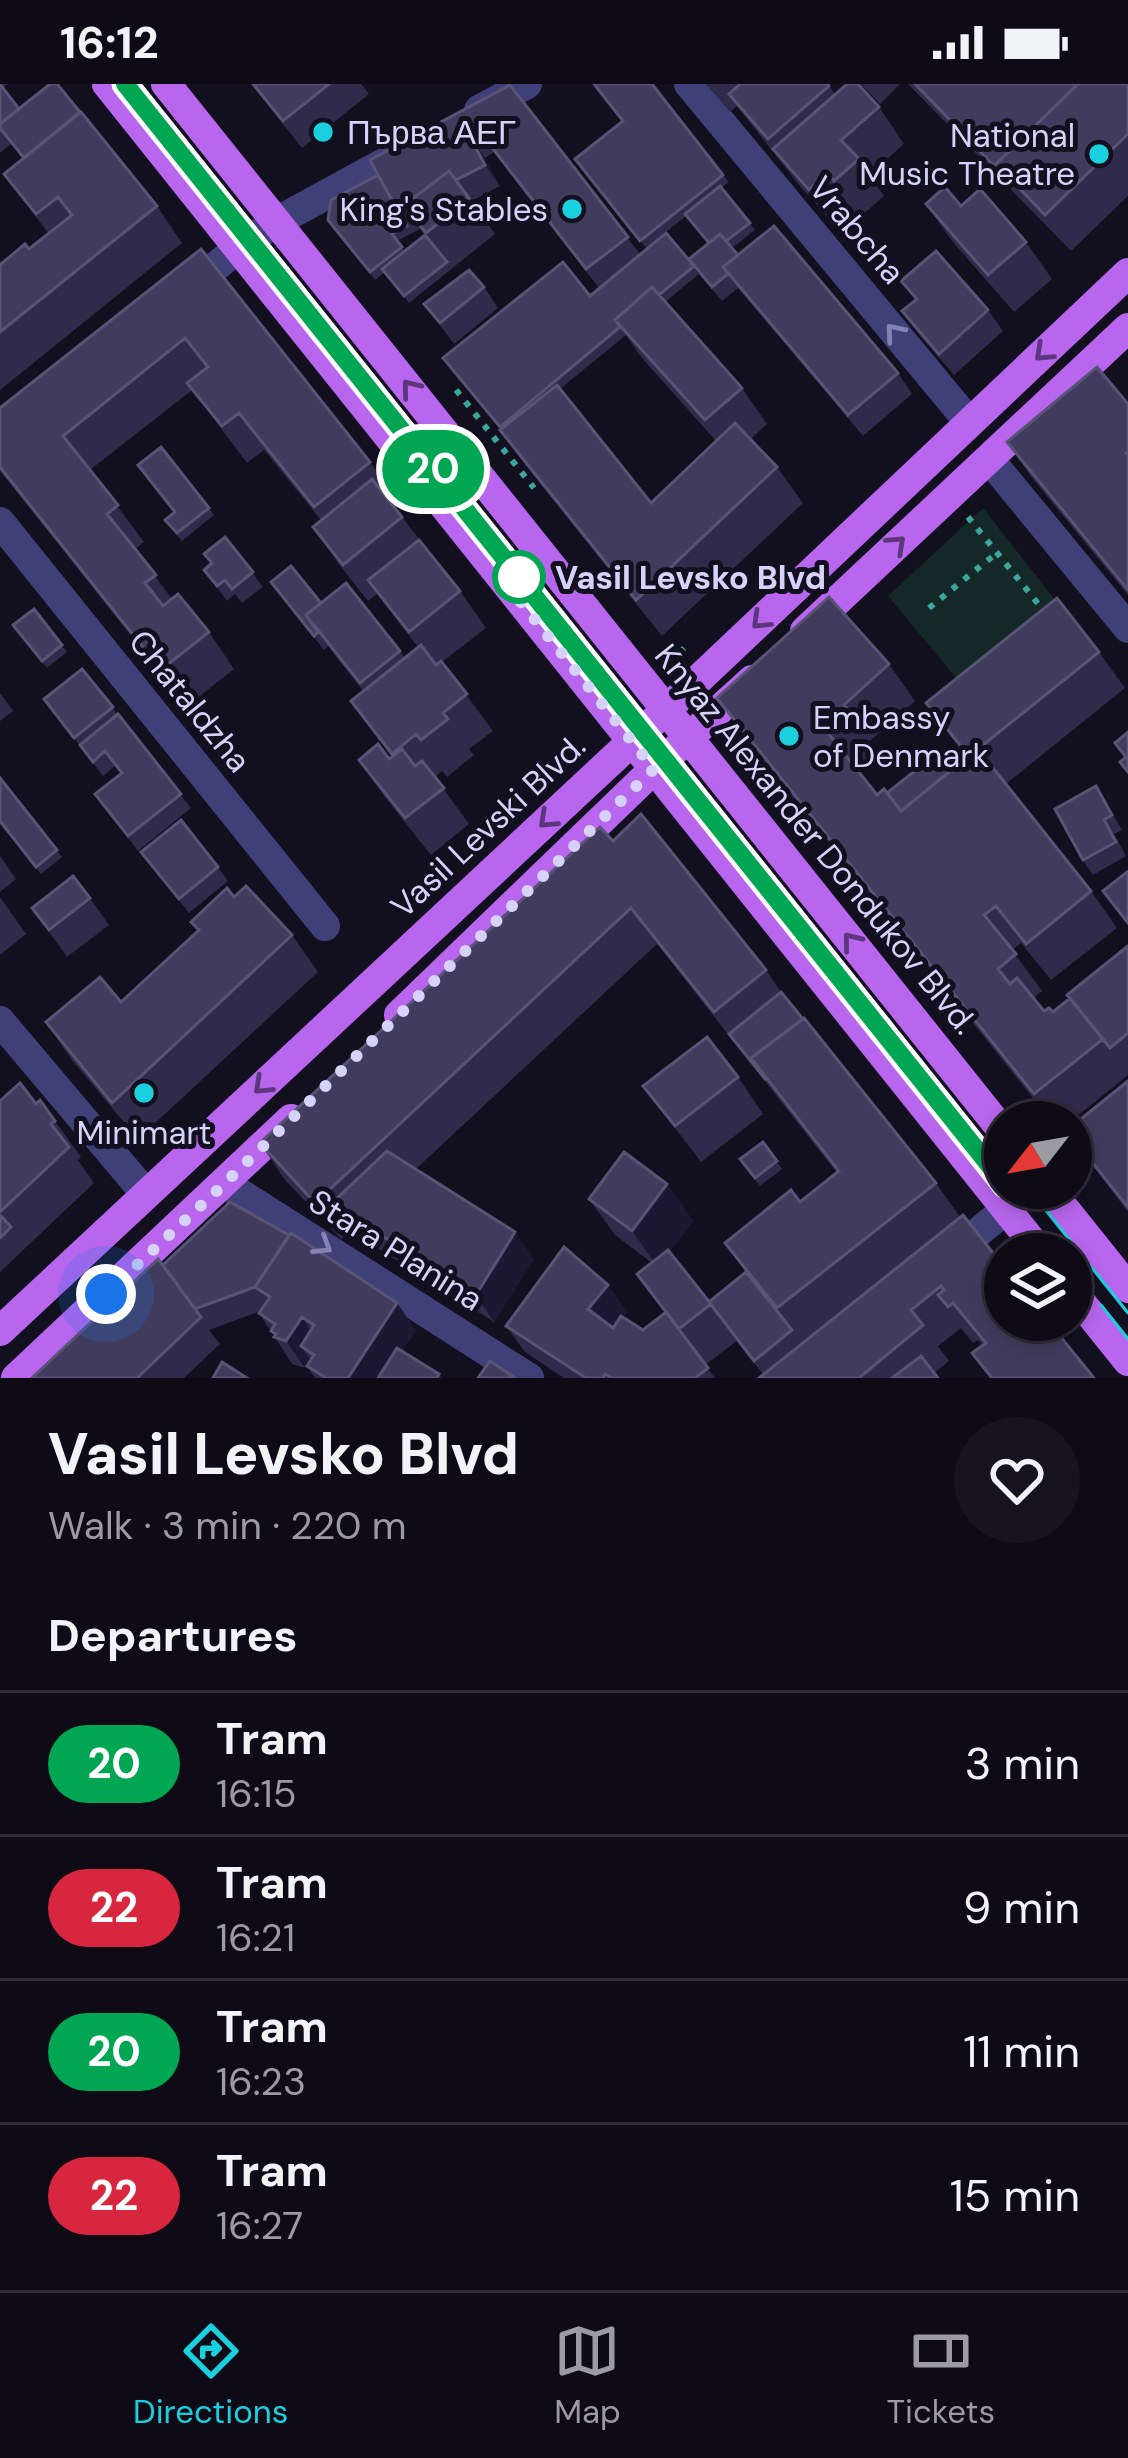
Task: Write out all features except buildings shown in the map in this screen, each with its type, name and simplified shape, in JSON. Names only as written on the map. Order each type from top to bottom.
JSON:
[{"type":"main road","points":[[107,84],[984,1182]]},
{"type":"main road","name":"Knyaz Alexander Dondukov Blvd.","points":[[166,84],[984,1108]]},
{"type":"main road","name":"Vasil Levski Blvd.","points":[[0,1331],[1128,273]]},
{"type":"main road","points":[[376,1037],[654,769],[1128,328]]},
{"type":"main road","points":[[16,1378],[309,1102]]},
{"type":"main road","points":[[1006,1209],[1025,1233]]},
{"type":"main road","points":[[1065,1209],[1128,1288]]},
{"type":"main road","points":[[1092,1316],[1128,1361]]},
{"type":"street","points":[[166,307],[276,221],[526,84]]},
{"type":"street","name":"Vrabcha","points":[[689,84],[969,422]]},
{"type":"street","points":[[989,459],[1128,628]]},
{"type":"street","name":"Chataldzha","points":[[0,522],[325,926]]},
{"type":"street","points":[[0,1021],[146,1194]]},
{"type":"street","points":[[1092,1140],[1128,1111]]},
{"type":"street","name":"Stara Planina","points":[[224,1184],[529,1378]]},
{"type":"street","points":[[920,1280],[1006,1209]]},
{"type":"path","points":[[456,390],[534,488]]},
{"type":"path","points":[[974,524],[1044,611]]},
{"type":"path","points":[[929,608],[998,552]]},
{"type":"path","points":[[669,656],[679,647]]},
{"type":"green space","points":[[983,508],[1063,610],[966,690],[888,596]]},
{"type":"tram line","points":[[125,84],[984,1159]]},
{"type":"tram line","name":"20","points":[[125,84],[984,1159]]},
{"type":"tram line","points":[[1045,1209],[1128,1313]]},
{"type":"tram line","points":[[1101,1305],[1128,1339]]},
{"type":"place","name":"Първа АЕГ","points":[[323,132]]},
{"type":"place","name":"National Music Theatre","points":[[1099,154]]},
{"type":"place","name":"King's Stables","points":[[572,209]]},
{"type":"place","name":"Vasil Levsko Blvd","points":[[519,577]]},
{"type":"place","name":"Embassy of Denmark","points":[[789,736]]},
{"type":"place","name":"Minimart","points":[[144,1093]]},
{"type":"route","points":[[106,1294],[654,769],[501,577],[519,577]]}]
